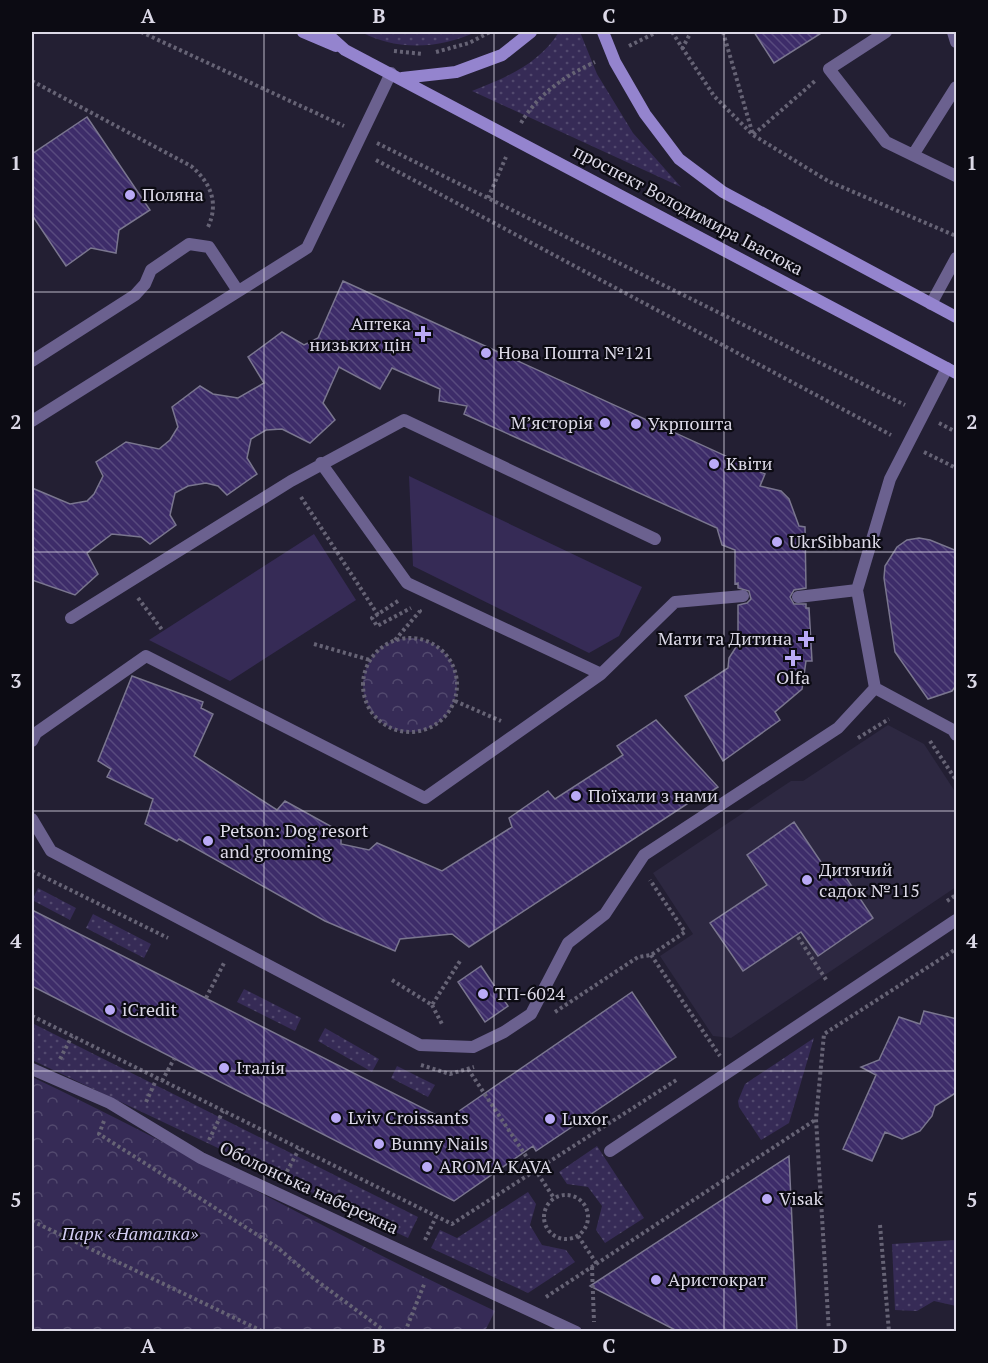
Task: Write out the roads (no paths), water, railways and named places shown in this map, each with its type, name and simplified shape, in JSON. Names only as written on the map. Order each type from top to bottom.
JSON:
[{"type":"main road","points":[[303,32],[345,50]]},
{"type":"main road","points":[[325,32],[345,50]]},
{"type":"main road","points":[[397,75],[456,72],[502,55],[531,32]]},
{"type":"main road","name":"проспект Володимира Івасюка","points":[[603,32],[612,54],[645,114],[680,159],[723,192],[957,317]]},
{"type":"main road","name":"проспект Володимира Івасюка","points":[[345,50],[397,75],[952,371]]},
{"type":"street","points":[[886,32],[829,69],[886,142],[957,176]]},
{"type":"street","points":[[953,32],[957,42]]},
{"type":"street","points":[[32,421],[307,248],[362,135],[397,75]]},
{"type":"street","points":[[913,155],[957,87]]},
{"type":"street","points":[[32,361],[135,295],[145,284],[151,270],[189,244],[209,247],[238,291]]},
{"type":"street","points":[[931,304],[957,258]]},
{"type":"street","points":[[875,688],[857,590],[890,479],[908,444],[952,371]]},
{"type":"street","points":[[71,618],[321,463],[404,420],[654,539]]},
{"type":"street","points":[[321,463],[407,583],[601,674]]},
{"type":"street","points":[[798,597],[857,590]]},
{"type":"street","points":[[32,741],[36,733],[146,656],[425,798],[601,674],[675,602],[743,596]]},
{"type":"street","points":[[875,688],[953,730],[957,735]]},
{"type":"street","points":[[32,819],[51,851],[420,1045],[473,1047],[504,1032],[531,1014],[568,943],[605,914],[644,855],[838,728],[875,688]]},
{"type":"street","points":[[610,1150],[957,920]]},
{"type":"street","name":"Оболонська набережна","points":[[32,1069],[110,1103],[201,1158],[576,1332]]},
{"type":"place","name":"Поляна","points":[[130,195]]},
{"type":"place","name":"Аптека низьких цін","points":[[423,334]]},
{"type":"place","name":"Нова Пошта №121","points":[[486,353]]},
{"type":"place","name":"Мʼясторія","points":[[605,423]]},
{"type":"place","name":"Укрпошта","points":[[636,424]]},
{"type":"place","name":"Квiти","points":[[714,464]]},
{"type":"place","name":"UkrSibbank","points":[[777,542]]},
{"type":"place","name":"Мати та Дитина","points":[[806,639]]},
{"type":"place","name":"Olfa","points":[[793,658]]},
{"type":"place","name":"Поїхали з нами","points":[[576,796]]},
{"type":"place","name":"Petson: Dog resort and grooming","points":[[208,841]]},
{"type":"place","name":"Дитячий садок №115","points":[[807,880]]},
{"type":"place","name":"ТП-6024","points":[[483,994]]},
{"type":"place","name":"iCredit","points":[[110,1010]]},
{"type":"place","name":"Італія","points":[[224,1068]]},
{"type":"place","name":"Lviv Croissants","points":[[336,1118]]},
{"type":"place","name":"Luxor","points":[[550,1119]]},
{"type":"place","name":"Bunny Nails","points":[[379,1144]]},
{"type":"place","name":"AROMA KAVA","points":[[427,1167]]},
{"type":"place","name":"Visak","points":[[767,1199]]},
{"type":"place","name":"Аристократ","points":[[656,1280]]},
{"type":"park label","name":"Парк «Наталка»","points":[[130,1234]]}]
